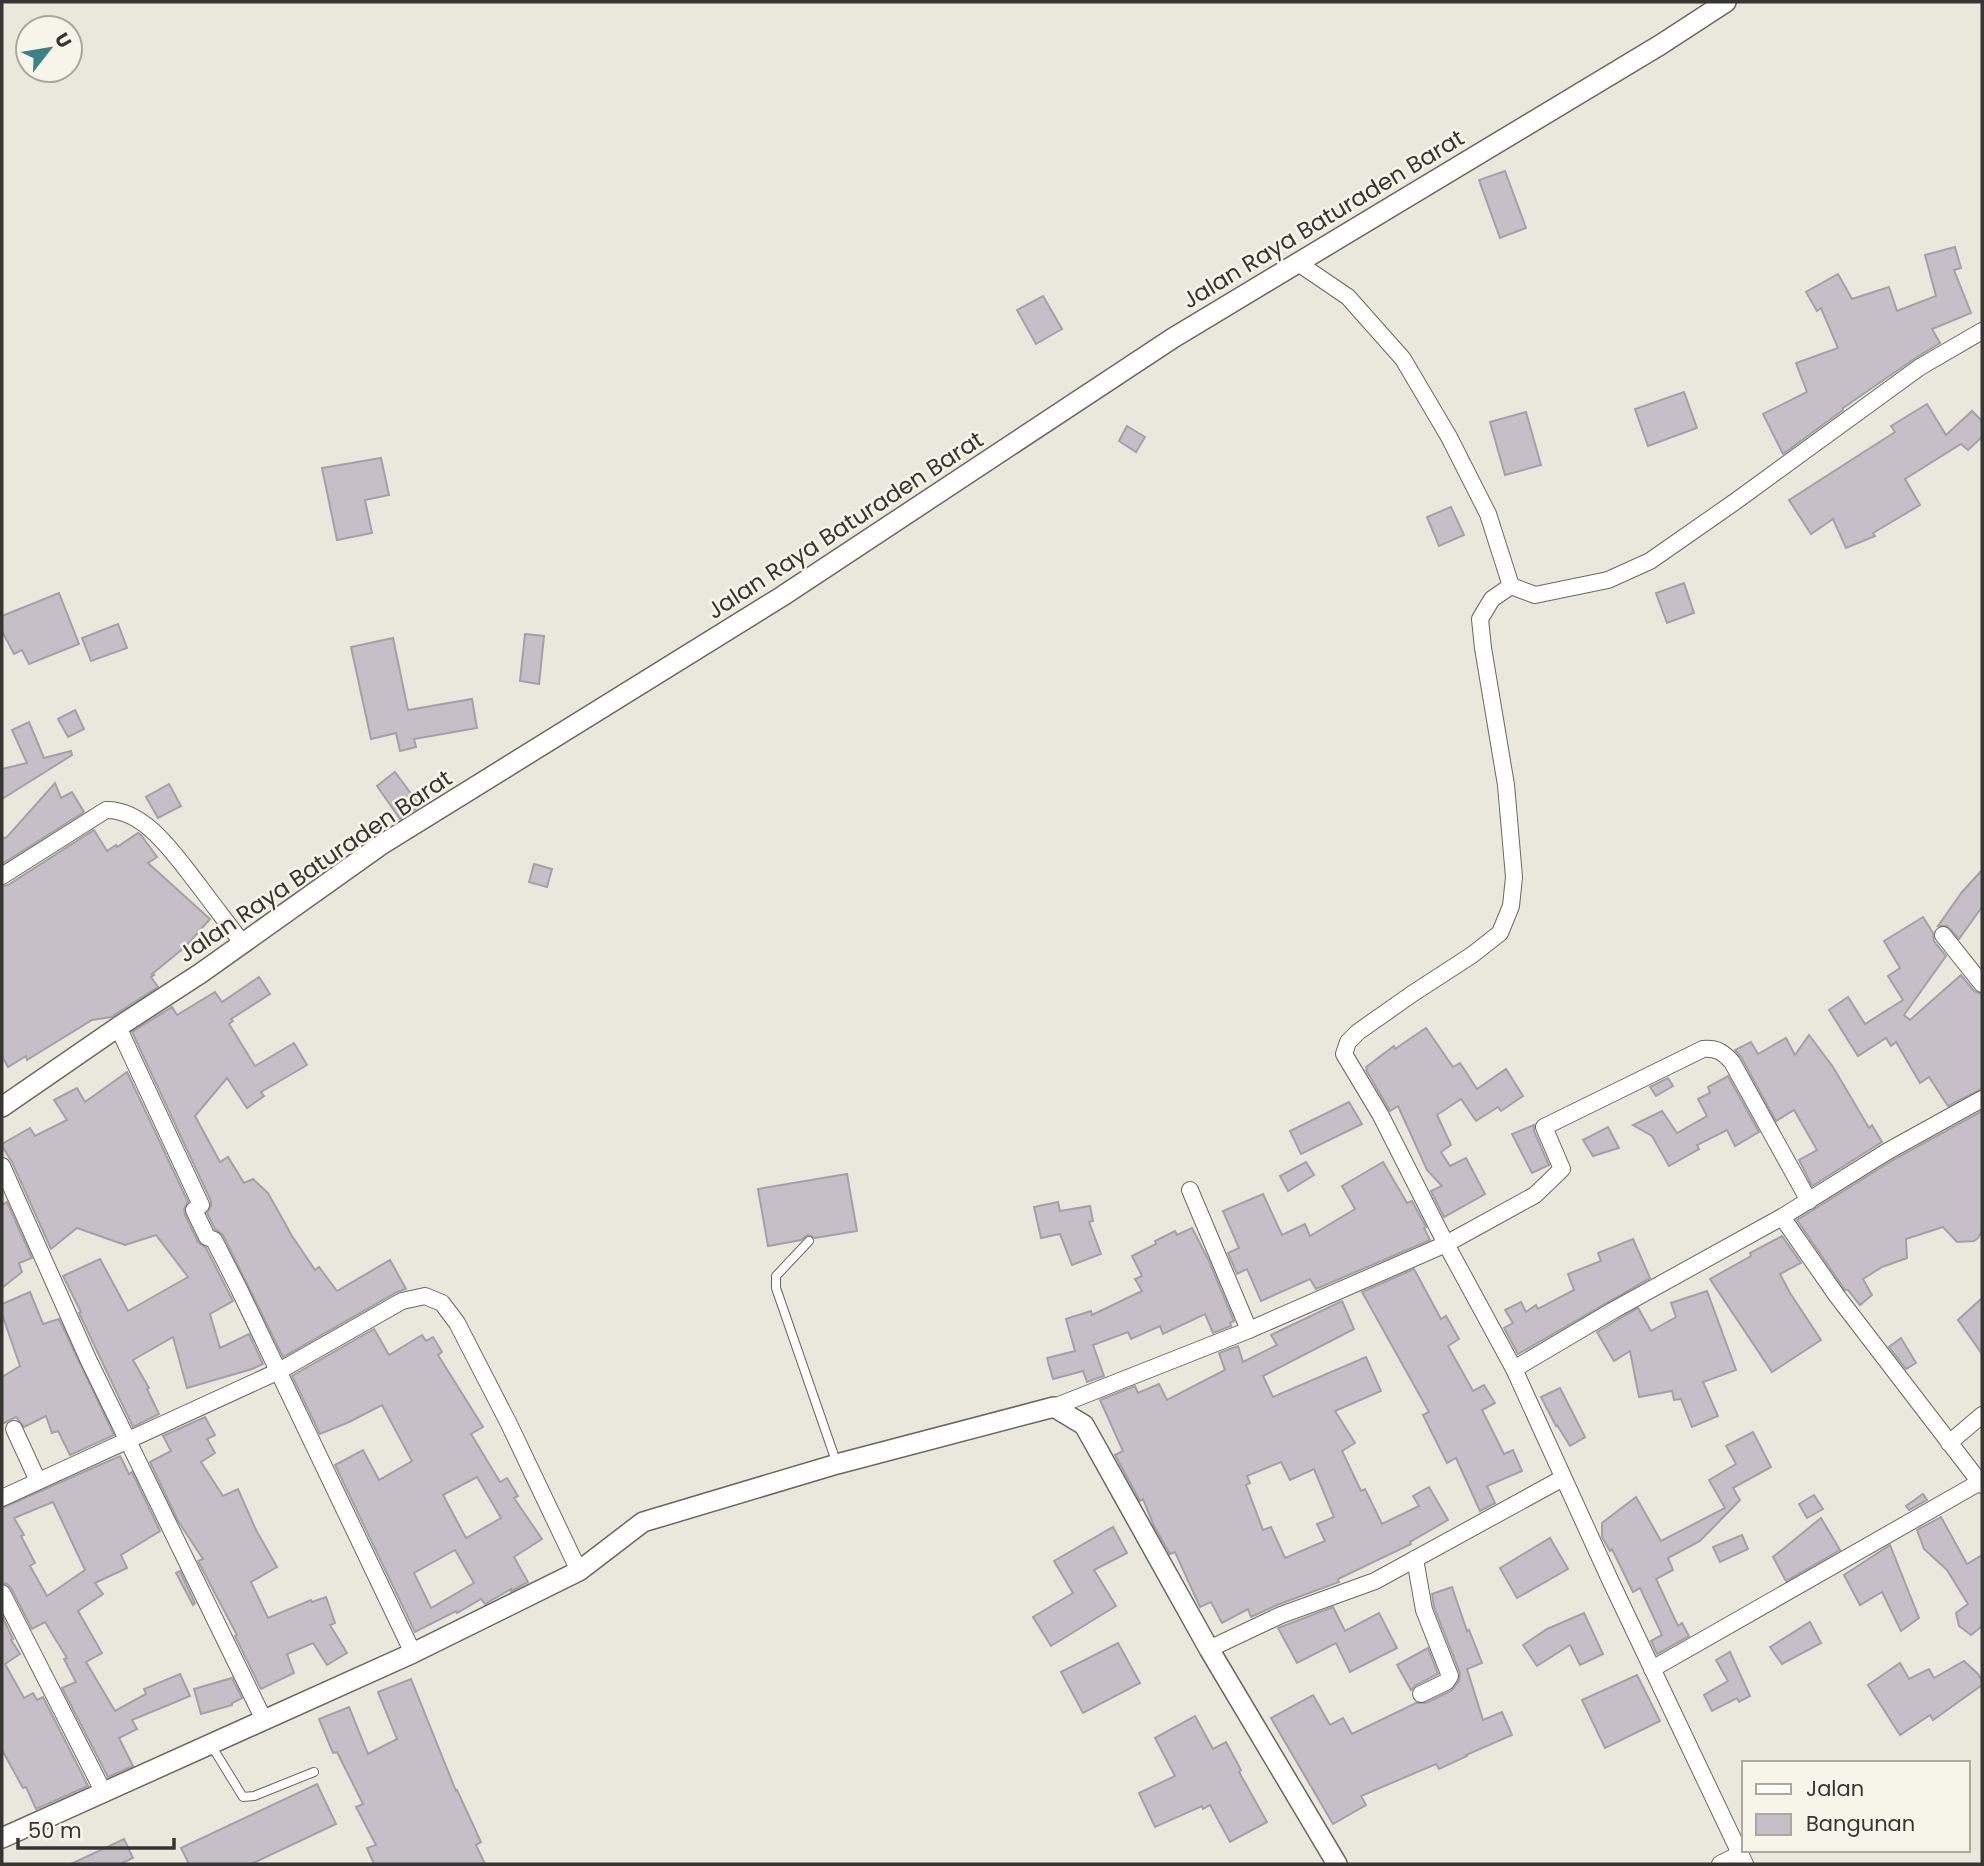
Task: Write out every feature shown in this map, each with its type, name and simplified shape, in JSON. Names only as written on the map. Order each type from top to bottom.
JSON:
[{"type":"street","name":"Jalan Raya Baturaden Barat","points":[[2,1107],[243,944],[381,845],[782,597],[1173,338],[1660,45],[1726,2]]},
{"type":"street","points":[[1298,263],[1348,296],[1403,359],[1449,437],[1488,514],[1511,586]]},
{"type":"street","points":[[1511,586],[1535,595],[1608,580],[1650,561],[1920,367],[1982,331]]},
{"type":"street","points":[[1511,586],[1492,599],[1480,619],[1506,785],[1514,877],[1511,906],[1500,933],[1358,1032],[1348,1042],[1344,1054],[1380,1114],[1446,1244],[1514,1368],[1742,1859],[1720,1864]]},
{"type":"street","points":[[2,876],[106,810],[125,813],[165,842],[243,944]]},
{"type":"street","points":[[1943,935],[1981,980]]},
{"type":"street","points":[[118,1027],[201,1205],[194,1210],[207,1237],[214,1240],[279,1371],[413,1653]]},
{"type":"street","points":[[2,1838],[413,1653],[579,1572],[643,1522],[837,1464],[1054,1407],[1249,1330],[1446,1244],[1535,1195],[1562,1168],[1544,1128],[1703,1049],[1715,1048],[1732,1062],[1809,1201]]},
{"type":"street","points":[[1514,1368],[1782,1217],[1888,1152],[1982,1099]]},
{"type":"street","points":[[2,1166],[8,1198],[264,1720]]},
{"type":"street","points":[[1190,1190],[1249,1330]]},
{"type":"street","points":[[1652,1669],[1981,1484],[1837,1296],[1782,1217]]},
{"type":"street","points":[[2,1498],[279,1371],[402,1301],[425,1296],[442,1303],[457,1323],[509,1424],[579,1572]]},
{"type":"street","points":[[1054,1407],[1084,1425],[1209,1649],[1337,1864]]},
{"type":"street","points":[[1949,1443],[1982,1415]]},
{"type":"street","points":[[14,1429],[38,1481]]},
{"type":"street","points":[[1209,1649],[1281,1615],[1375,1581],[1563,1478]]},
{"type":"street","points":[[1415,1559],[1423,1610],[1450,1676],[1446,1682],[1421,1694]]},
{"type":"street","points":[[2,1593],[104,1793]]},
{"type":"lane","points":[[809,1241],[776,1276],[776,1288],[837,1464]]},
{"type":"lane","points":[[210,1744],[239,1792],[247,1797],[314,1772]]},
{"type":"building","points":[[1505,171],[1526,228],[1500,238],[1479,180]]},
{"type":"building","points":[[1955,247],[1961,268],[1954,270],[1971,313],[1932,329],[1940,343],[1843,408],[1783,454],[1763,414],[1807,392],[1796,363],[1838,348],[1821,308],[1817,311],[1806,292],[1838,274],[1852,299],[1889,287],[1897,311],[1936,296],[1925,255]]},
{"type":"building","points":[[1043,296],[1062,329],[1036,344],[1017,310]]},
{"type":"building","points":[[1684,392],[1697,428],[1648,446],[1635,409]]},
{"type":"building","points":[[1927,404],[1946,435],[1972,411],[1982,421],[1982,437],[1968,450],[1961,444],[1905,479],[1920,505],[1873,533],[1875,536],[1846,548],[1833,519],[1811,534],[1789,500],[1895,432],[1891,426]]},
{"type":"building","points":[[1526,412],[1541,465],[1505,475],[1490,422]]},
{"type":"building","points":[[1127,426],[1145,437],[1136,452],[1119,441]]},
{"type":"building","points":[[381,458],[389,495],[365,500],[372,533],[337,540],[322,468]]},
{"type":"building","points":[[1451,507],[1464,535],[1439,546],[1427,517]]},
{"type":"building","points":[[1684,583],[1694,613],[1667,623],[1656,593]]},
{"type":"building","points":[[59,593],[79,644],[29,664],[22,650],[14,654],[2,631],[2,616]]},
{"type":"building","points":[[118,624],[127,648],[91,661],[82,638]]},
{"type":"building","points":[[525,634],[544,636],[539,684],[520,681]]},
{"type":"building","points":[[393,638],[408,710],[472,699],[477,728],[414,739],[416,747],[400,751],[396,733],[371,739],[351,647]]},
{"type":"building","points":[[75,710],[84,729],[68,737],[58,719]]},
{"type":"building","points":[[29,722],[44,758],[71,751],[72,755],[2,799],[2,769],[27,763],[12,730]]},
{"type":"building","points":[[395,772],[420,806],[400,819],[377,786]]},
{"type":"building","points":[[55,783],[61,798],[72,792],[84,812],[2,864],[2,839],[7,837]]},
{"type":"building","points":[[169,784],[181,806],[158,818],[146,797]]},
{"type":"building","points":[[94,830],[107,851],[138,833],[141,835],[157,857],[148,863],[210,919],[185,947],[152,974],[154,975],[151,977],[158,987],[111,1017],[92,1020],[27,1060],[26,1056],[8,1067],[2,1056],[2,886],[8,885]]},
{"type":"building","points":[[534,864],[552,869],[547,887],[529,882]]},
{"type":"building","points":[[1982,870],[1982,907],[1959,939],[1947,926],[1938,926],[1962,892]]},
{"type":"building","points":[[1923,917],[1933,933],[1934,941],[1946,956],[1904,1015],[1910,1020],[1961,975],[1974,991],[1982,994],[1982,1089],[1948,1106],[1929,1077],[1920,1083],[1896,1042],[1891,1046],[1886,1038],[1858,1056],[1829,1010],[1848,997],[1865,1024],[1903,1000],[1888,976],[1900,968],[1884,941]]},
{"type":"building","points":[[259,977],[270,994],[231,1019],[233,1021],[229,1024],[255,1066],[294,1043],[307,1065],[261,1092],[264,1096],[247,1108],[227,1078],[195,1116],[220,1162],[228,1157],[244,1183],[253,1179],[268,1193],[315,1270],[319,1267],[337,1291],[390,1260],[406,1289],[283,1357],[223,1235],[215,1229],[207,1213],[211,1201],[132,1032],[172,1007],[177,1015],[215,992],[222,1002]]},
{"type":"building","points":[[1426,1028],[1453,1067],[1460,1063],[1477,1089],[1506,1069],[1523,1096],[1501,1111],[1498,1107],[1476,1121],[1461,1099],[1437,1115],[1451,1145],[1441,1152],[1450,1166],[1466,1158],[1485,1194],[1444,1217],[1431,1191],[1442,1186],[1427,1170],[1398,1106],[1390,1111],[1366,1070],[1366,1067],[1394,1046],[1395,1049]]},
{"type":"building","points":[[1809,1035],[1833,1067],[1869,1128],[1872,1125],[1882,1142],[1812,1186],[1799,1160],[1817,1150],[1794,1110],[1776,1121],[1735,1050],[1751,1042],[1758,1054],[1786,1038],[1795,1055]]},
{"type":"building","points":[[127,1072],[188,1202],[184,1209],[185,1215],[198,1242],[206,1248],[233,1301],[210,1314],[220,1348],[249,1334],[263,1364],[187,1388],[173,1337],[133,1360],[149,1388],[147,1389],[159,1414],[133,1427],[63,1276],[100,1259],[128,1311],[188,1277],[156,1235],[125,1245],[77,1228],[51,1249],[12,1162],[2,1146],[30,1128],[35,1136],[67,1120],[54,1100],[77,1088],[85,1102]]},
{"type":"building","points":[[1728,1076],[1759,1132],[1735,1146],[1727,1130],[1697,1145],[1699,1149],[1669,1166],[1652,1136],[1633,1125],[1662,1111],[1677,1133],[1707,1116],[1698,1099],[1710,1093],[1708,1087]]},
{"type":"building","points":[[1668,1078],[1673,1086],[1656,1096],[1650,1087]]},
{"type":"building","points":[[1349,1102],[1362,1124],[1301,1154],[1290,1131]]},
{"type":"building","points":[[1982,1111],[1982,1231],[1978,1238],[1974,1241],[1957,1242],[1943,1227],[1906,1239],[1907,1258],[1882,1267],[1863,1279],[1872,1295],[1860,1305],[1848,1290],[1845,1290],[1797,1220],[1893,1160]]},
{"type":"building","points":[[1534,1125],[1534,1131],[1549,1165],[1532,1173],[1512,1134]]},
{"type":"building","points":[[1608,1127],[1619,1148],[1593,1156],[1583,1140]]},
{"type":"building","points":[[1306,1162],[1314,1175],[1288,1191],[1280,1176]]},
{"type":"building","points":[[1383,1162],[1407,1203],[1412,1201],[1430,1240],[1316,1289],[1310,1279],[1261,1301],[1247,1269],[1237,1274],[1228,1253],[1239,1248],[1223,1211],[1263,1194],[1282,1235],[1305,1224],[1310,1236],[1355,1209],[1342,1186]]},
{"type":"building","points":[[847,1174],[857,1231],[815,1238],[808,1235],[801,1240],[768,1246],[758,1189]]},
{"type":"building","points":[[7,1202],[32,1258],[19,1263],[22,1272],[2,1288],[2,1205]]},
{"type":"building","points":[[1058,1202],[1060,1211],[1090,1206],[1093,1221],[1089,1222],[1101,1254],[1072,1265],[1060,1234],[1041,1238],[1034,1207]]},
{"type":"building","points":[[1192,1228],[1234,1321],[1230,1323],[1231,1326],[1213,1333],[1205,1314],[1163,1334],[1160,1326],[1131,1339],[1128,1332],[1093,1345],[1104,1376],[1087,1382],[1083,1371],[1053,1379],[1047,1358],[1075,1351],[1066,1319],[1091,1311],[1092,1315],[1142,1291],[1135,1279],[1142,1276],[1132,1256],[1175,1231],[1177,1235]]},
{"type":"building","points":[[1782,1236],[1801,1263],[1780,1274],[1821,1340],[1772,1372],[1710,1279]]},
{"type":"building","points":[[1633,1239],[1650,1278],[1518,1354],[1504,1328],[1513,1323],[1505,1310],[1521,1302],[1526,1312],[1536,1305],[1538,1309],[1574,1290],[1568,1274],[1601,1261],[1598,1253]]},
{"type":"building","points":[[1414,1269],[1441,1319],[1446,1316],[1459,1339],[1448,1346],[1473,1391],[1484,1385],[1495,1403],[1482,1410],[1504,1454],[1513,1450],[1522,1471],[1487,1486],[1495,1503],[1480,1511],[1456,1458],[1447,1463],[1423,1415],[1429,1412],[1362,1292]]},
{"type":"building","points":[[1707,1291],[1736,1370],[1703,1382],[1718,1416],[1692,1427],[1681,1399],[1674,1400],[1672,1391],[1639,1397],[1630,1351],[1614,1361],[1597,1332],[1638,1308],[1651,1331],[1676,1317],[1671,1303]]},
{"type":"building","points":[[30,1292],[43,1324],[59,1319],[114,1435],[70,1455],[58,1431],[52,1433],[46,1416],[24,1427],[16,1417],[2,1424],[2,1377],[20,1366],[2,1314],[2,1304]]},
{"type":"building","points":[[1982,1298],[1982,1354],[1958,1320]]},
{"type":"building","points":[[1342,1301],[1354,1329],[1263,1376],[1273,1397],[1366,1357],[1381,1391],[1335,1411],[1355,1443],[1342,1451],[1361,1491],[1365,1489],[1382,1524],[1419,1506],[1413,1496],[1429,1487],[1448,1520],[1410,1542],[1411,1544],[1338,1579],[1339,1582],[1251,1617],[1248,1609],[1222,1623],[1211,1602],[1200,1607],[1175,1552],[1170,1554],[1143,1499],[1140,1501],[1115,1455],[1123,1451],[1100,1400],[1135,1386],[1138,1393],[1159,1384],[1167,1400],[1225,1370],[1219,1353],[1238,1346],[1243,1362],[1277,1345],[1271,1335]],"holes":[[[1281,1462],[1290,1480],[1314,1469],[1334,1517],[1317,1524],[1325,1541],[1285,1558],[1271,1527],[1263,1530],[1246,1485],[1250,1483],[1247,1476]]]},
{"type":"building","points":[[374,1329],[389,1355],[422,1335],[426,1341],[433,1337],[442,1352],[438,1355],[483,1427],[471,1434],[500,1482],[507,1478],[518,1496],[514,1498],[542,1539],[514,1557],[528,1582],[485,1604],[481,1599],[415,1632],[335,1465],[363,1450],[379,1480],[412,1461],[382,1405],[320,1434],[292,1376]],"holes":[[[477,1477],[501,1518],[466,1538],[443,1495]],[[455,1550],[474,1583],[431,1608],[414,1573]]]},
{"type":"building","points":[[1901,1338],[1916,1363],[1906,1369],[1889,1347]]},
{"type":"building","points":[[1560,1388],[1585,1437],[1570,1446],[1541,1397]]},
{"type":"building","points":[[205,1417],[215,1435],[207,1439],[215,1453],[201,1462],[223,1496],[238,1489],[256,1530],[277,1567],[251,1582],[268,1618],[311,1600],[312,1602],[326,1597],[335,1623],[330,1625],[347,1653],[327,1665],[313,1643],[287,1654],[294,1673],[261,1689],[235,1636],[237,1635],[198,1561],[203,1559],[178,1521],[150,1462],[171,1451],[163,1436]]},
{"type":"building","points":[[1753,1432],[1771,1467],[1733,1488],[1740,1500],[1700,1541],[1668,1558],[1673,1570],[1656,1579],[1678,1626],[1682,1623],[1689,1636],[1657,1654],[1651,1641],[1662,1635],[1640,1588],[1633,1592],[1612,1549],[1610,1551],[1602,1537],[1602,1523],[1636,1497],[1661,1541],[1725,1508],[1709,1480],[1736,1464],[1726,1446]]},
{"type":"building","points":[[120,1456],[129,1474],[132,1472],[160,1531],[121,1555],[127,1568],[95,1583],[103,1594],[78,1611],[102,1653],[86,1662],[115,1711],[146,1694],[144,1689],[180,1674],[190,1696],[132,1720],[137,1729],[119,1738],[133,1766],[108,1777],[62,1688],[76,1682],[64,1659],[67,1658],[45,1622],[32,1629],[11,1588],[2,1583],[2,1508]],"holes":[[[53,1502],[85,1570],[47,1596],[30,1566],[35,1563],[14,1518]]]},
{"type":"building","points":[[1923,1494],[1927,1500],[1909,1510],[1906,1506]]},
{"type":"building","points":[[1814,1495],[1823,1509],[1807,1518],[1799,1504]]},
{"type":"building","points":[[1941,1517],[1967,1564],[1982,1555],[1982,1628],[1971,1635],[1959,1626],[1956,1613],[1968,1604],[1947,1570],[1924,1549],[1917,1530]]},
{"type":"building","points":[[1821,1518],[1840,1550],[1786,1581],[1773,1557]]},
{"type":"building","points":[[1113,1527],[1127,1553],[1094,1570],[1116,1606],[1051,1646],[1033,1617],[1073,1593],[1054,1561]]},
{"type":"building","points":[[1742,1535],[1748,1549],[1720,1562],[1713,1547]]},
{"type":"building","points":[[1550,1538],[1568,1569],[1517,1598],[1500,1568]]},
{"type":"building","points":[[1890,1545],[1919,1618],[1901,1631],[1882,1592],[1860,1605],[1844,1575]]},
{"type":"building","points":[[180,1571],[195,1603],[193,1605],[176,1573]]},
{"type":"building","points":[[1452,1587],[1467,1631],[1469,1630],[1482,1663],[1467,1669],[1483,1720],[1502,1712],[1512,1735],[1439,1769],[1436,1764],[1361,1796],[1366,1805],[1333,1824],[1271,1718],[1313,1695],[1330,1725],[1343,1718],[1352,1734],[1416,1703],[1426,1703],[1451,1691],[1459,1681],[1460,1673],[1434,1607],[1432,1594]]},
{"type":"building","points":[[1333,1607],[1345,1631],[1379,1613],[1397,1648],[1350,1672],[1336,1643],[1297,1663],[1278,1628]]},
{"type":"building","points":[[1584,1613],[1603,1654],[1580,1665],[1570,1645],[1537,1666],[1523,1645],[1547,1629]]},
{"type":"building","points":[[2,1616],[13,1639],[11,1640],[20,1654],[5,1664],[24,1698],[33,1693],[37,1700],[43,1697],[88,1786],[36,1809],[26,1787],[23,1788],[2,1750]]},
{"type":"building","points":[[1810,1622],[1821,1643],[1782,1664],[1770,1647]]},
{"type":"building","points":[[1118,1643],[1140,1683],[1083,1713],[1061,1672]]},
{"type":"building","points":[[1428,1648],[1438,1674],[1411,1690],[1397,1665]]},
{"type":"building","points":[[1730,1652],[1750,1696],[1739,1702],[1737,1698],[1712,1711],[1704,1695],[1728,1681],[1716,1660]]},
{"type":"building","points":[[1964,1661],[1978,1674],[1982,1685],[1933,1720],[1930,1715],[1900,1735],[1868,1685],[1900,1663],[1909,1679],[1929,1669],[1934,1678]]},
{"type":"building","points":[[1637,1675],[1660,1721],[1605,1748],[1582,1700]]},
{"type":"building","points":[[232,1678],[242,1698],[232,1705],[201,1714],[194,1689]]},
{"type":"building","points":[[411,1679],[456,1791],[481,1842],[476,1845],[485,1864],[374,1864],[367,1848],[376,1845],[356,1807],[363,1804],[337,1752],[333,1753],[319,1719],[349,1707],[368,1754],[397,1739],[378,1692]]},
{"type":"building","points":[[1195,1716],[1213,1749],[1226,1742],[1241,1770],[1239,1772],[1267,1822],[1230,1842],[1210,1805],[1155,1827],[1139,1793],[1175,1776],[1155,1738]]},
{"type":"building","points":[[317,1784],[336,1824],[251,1864],[189,1864],[181,1848]]},
{"type":"building","points":[[124,1839],[133,1858],[120,1864],[71,1864]]}]
